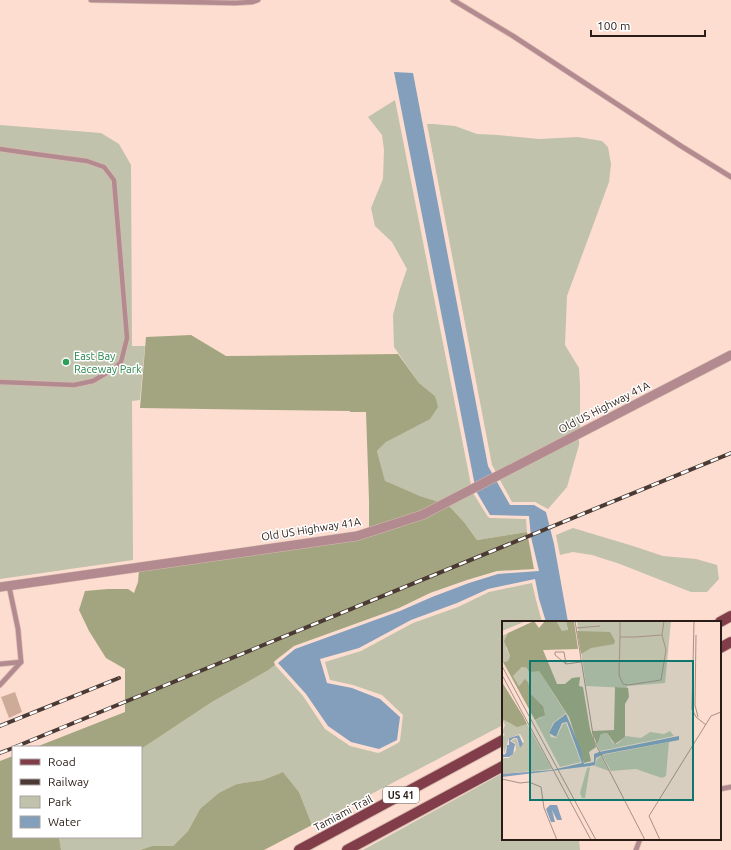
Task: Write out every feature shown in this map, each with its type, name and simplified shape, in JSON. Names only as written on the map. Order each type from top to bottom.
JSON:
[{"type":"main road","points":[[721,621],[731,616]]},
{"type":"main road","points":[[721,647],[731,642]]},
{"type":"main road","name":"Tamiami Trail","points":[[299,850],[502,741]]},
{"type":"main road","name":"US 41","points":[[347,850],[502,767]]},
{"type":"street","name":"Old US Highway 41A","points":[[4,587],[357,536],[422,515],[731,355]]},
{"type":"lane","points":[[91,0],[235,3],[252,2],[258,0]]},
{"type":"lane","points":[[453,0],[513,36],[731,177]]},
{"type":"lane","points":[[0,149],[87,161],[104,167],[114,180],[127,338],[121,362],[93,381],[74,385],[0,382]]},
{"type":"lane","points":[[0,685],[21,662],[18,629],[4,587]]},
{"type":"lane","points":[[0,664],[21,662]]},
{"type":"lane","points":[[721,789],[731,788]]},
{"type":"lane","points":[[636,850],[640,840]]},
{"type":"green space","points":[[395,100],[471,485],[439,502],[385,482],[377,451],[386,442],[407,430],[435,396],[419,383],[394,347],[393,315],[407,269],[392,242],[375,226],[371,208],[383,179],[384,150],[382,135],[368,117]]},
{"type":"green space","points":[[427,124],[455,126],[477,134],[539,139],[578,137],[602,141],[608,147],[611,164],[609,182],[567,296],[565,345],[579,368],[580,429],[496,472],[492,465]]},
{"type":"green space","name":"East Bay Raceway Park","points":[[0,125],[101,133],[119,144],[131,165],[132,346],[145,346],[140,400],[132,401],[133,560],[0,579]]},
{"type":"green space","points":[[191,335],[226,356],[398,354],[419,383],[435,396],[438,407],[430,419],[386,442],[377,451],[385,481],[420,496],[439,502],[420,512],[369,528],[366,412],[140,408],[146,337]]},
{"type":"green space","points":[[579,438],[579,445],[567,487],[548,509],[535,502],[512,502],[500,480]]},
{"type":"green space","points":[[473,493],[488,517],[526,519],[527,532],[477,540],[464,522],[449,506]]},
{"type":"green space","points":[[449,506],[464,522],[477,540],[527,532],[534,569],[497,571],[467,580],[430,593],[399,608],[294,646],[276,660],[274,662],[275,665],[267,671],[212,702],[142,748],[142,746],[39,746],[125,712],[125,669],[106,658],[89,631],[79,610],[85,591],[128,589],[134,593],[138,582],[139,571],[358,540]]},
{"type":"green space","points":[[573,528],[663,556],[696,559],[717,565],[719,579],[707,592],[691,592],[620,564],[592,555],[573,552],[560,555],[556,535]]},
{"type":"green space","points":[[532,583],[542,621],[502,621],[502,726],[312,825],[299,792],[283,772],[263,780],[237,784],[200,809],[188,831],[173,846],[152,846],[140,850],[61,850],[59,838],[142,838],[142,748],[212,702],[275,665],[303,696],[325,729],[350,746],[378,753],[398,743],[400,741],[403,715],[382,695],[353,685],[330,680],[325,662],[361,651],[413,623],[458,607],[489,592]]},
{"type":"green space","points":[[12,756],[12,838],[59,838],[61,850],[0,850],[0,761]]},
{"type":"green space","points":[[283,772],[299,792],[312,825],[264,850],[140,850],[152,846],[173,846],[188,831],[200,809],[219,793],[237,784],[263,780]]},
{"type":"green space","points":[[502,774],[502,840],[579,840],[580,850],[363,850]]},
{"type":"water","points":[[394,72],[413,73],[488,466],[510,505],[534,505],[546,512],[554,544],[568,621],[546,621],[535,579],[488,589],[457,603],[411,620],[359,648],[320,659],[327,683],[352,688],[380,699],[400,717],[397,740],[379,749],[351,742],[328,726],[306,694],[278,663],[295,649],[400,611],[469,583],[498,574],[539,571],[531,537],[529,516],[490,515],[476,491]]},
{"type":"building","points":[[15,692],[22,712],[9,718],[1,697]]},
{"type":"railway","points":[[17,746],[731,453]]},
{"type":"railway","points":[[0,726],[119,678]]},
{"type":"railway","points":[[0,753],[12,748]]},
{"type":"place","name":"East Bay Raceway Park","points":[[66,362]]}]
